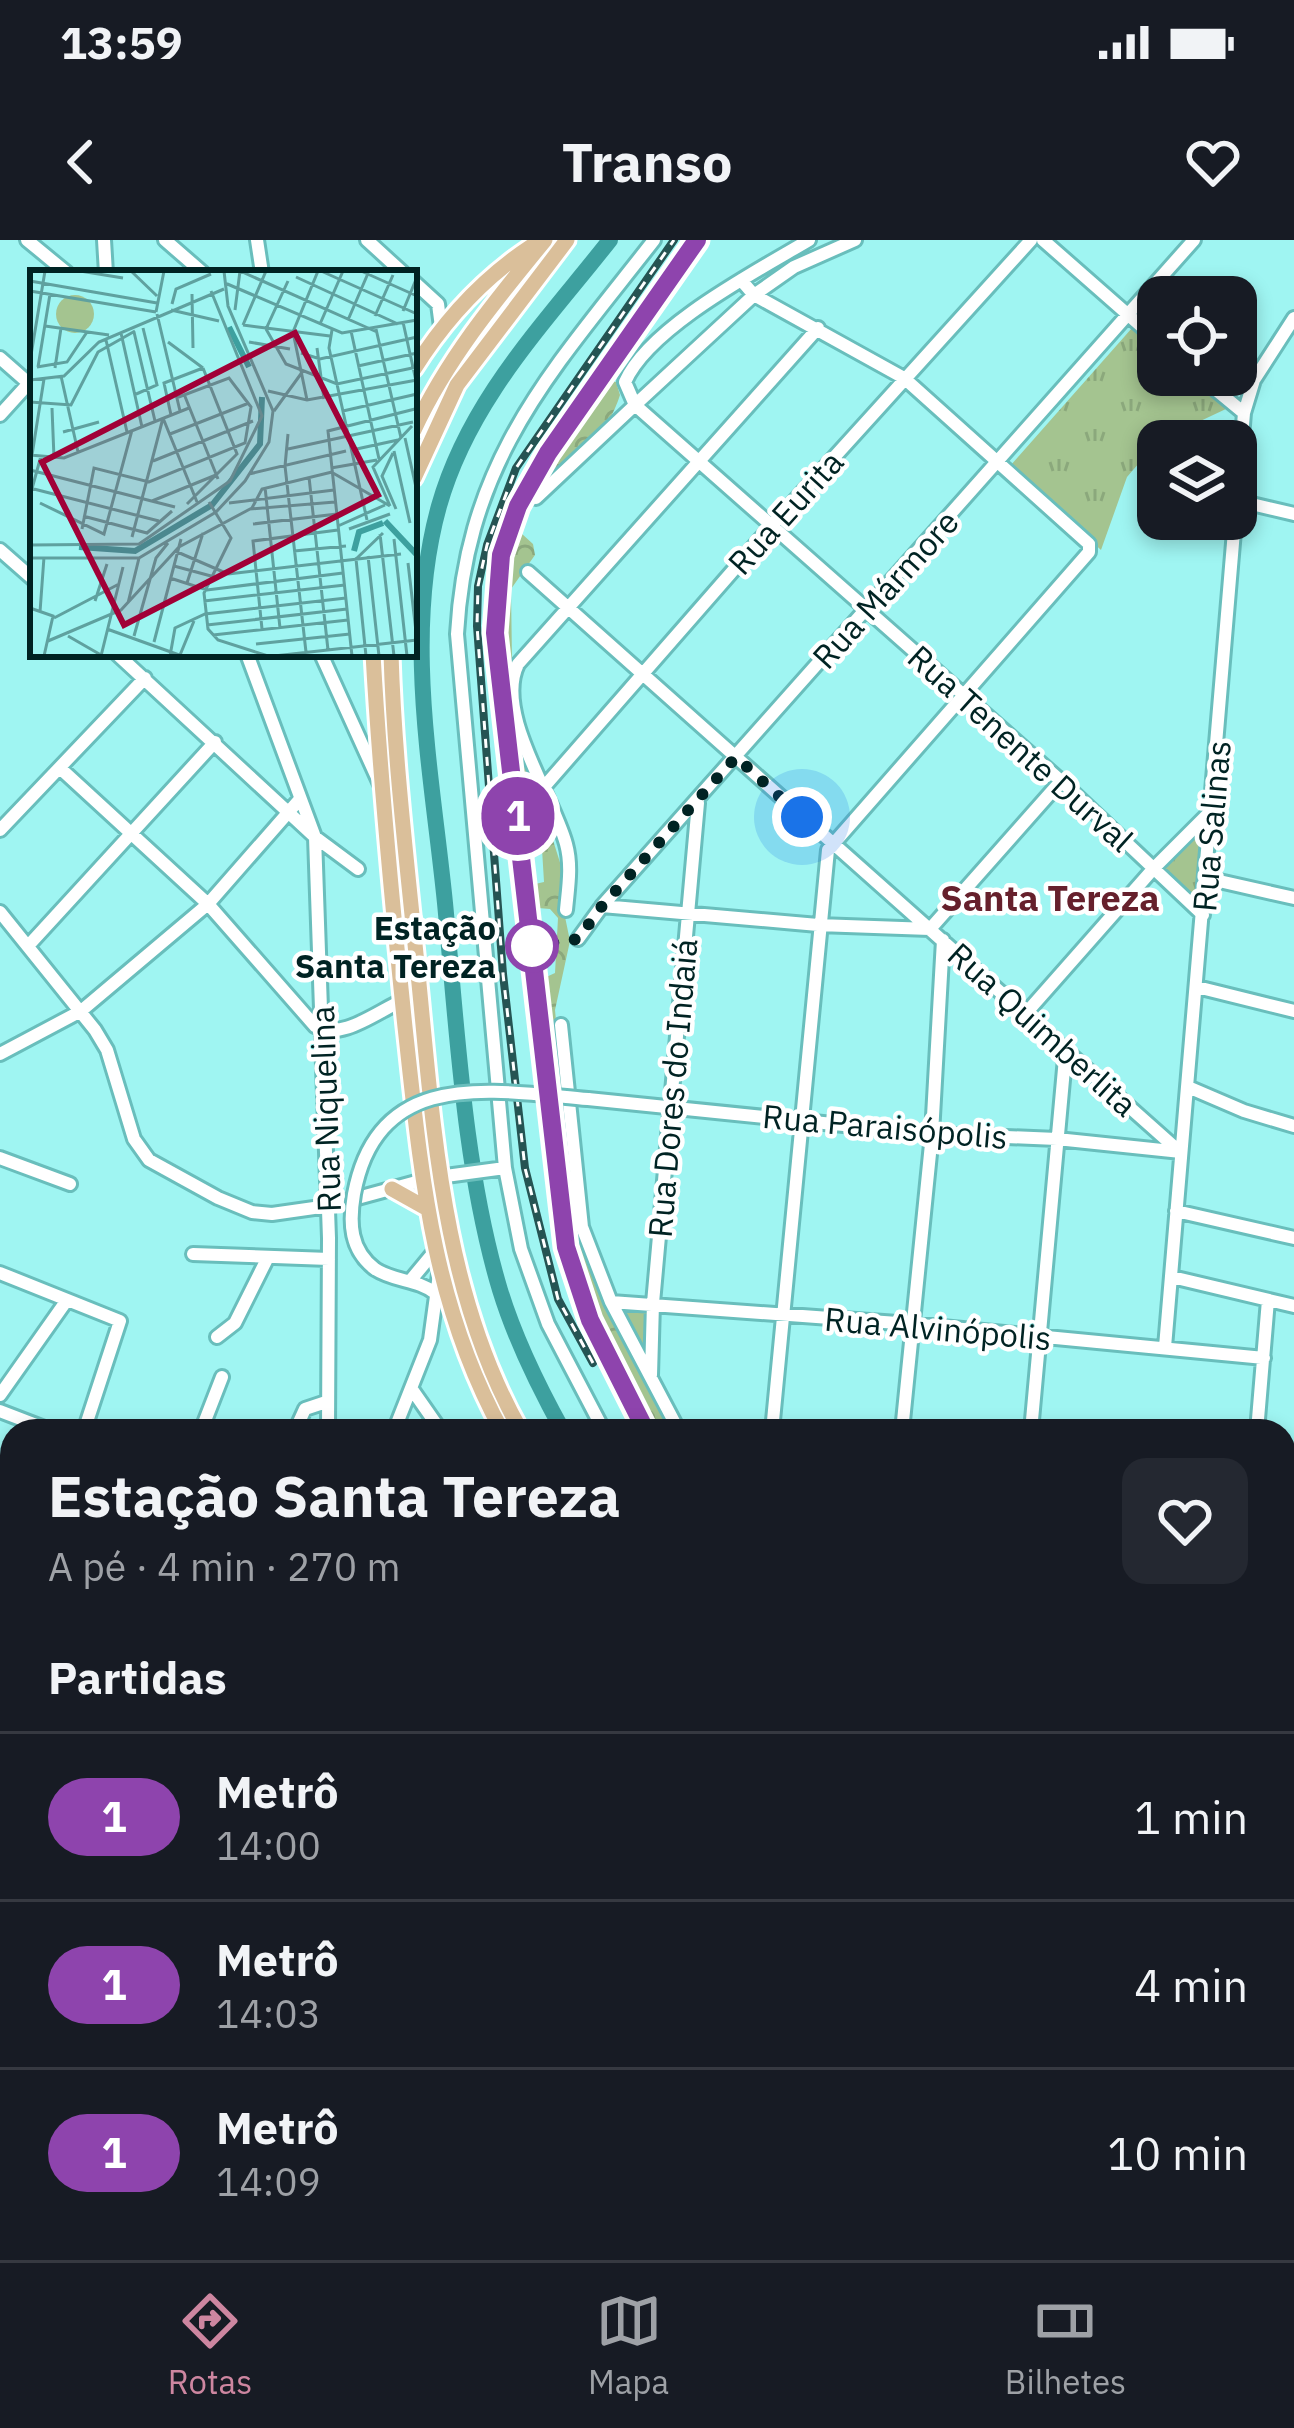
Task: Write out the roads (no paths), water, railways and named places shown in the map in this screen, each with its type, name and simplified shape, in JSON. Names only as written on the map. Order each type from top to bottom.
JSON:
[{"type":"main road","points":[[417,364],[441,327],[502,268],[543,240]]},
{"type":"main road","points":[[417,424],[474,327],[543,240]]},
{"type":"main road","points":[[417,472],[457,385],[567,240]]},
{"type":"main road","points":[[373,657],[381,786],[426,1208],[448,1307],[496,1419]]},
{"type":"main road","points":[[391,657],[421,998],[458,1276],[484,1353],[515,1419]]},
{"type":"main road","points":[[388,1189],[426,1208]]},
{"type":"main road","points":[[436,1293],[448,1307]]},
{"type":"street","points":[[27,240],[63,270]]},
{"type":"street","points":[[104,240],[106,270]]},
{"type":"street","points":[[165,240],[200,270]]},
{"type":"street","points":[[257,240],[262,270]]},
{"type":"street","points":[[367,240],[401,270]]},
{"type":"street","points":[[598,1419],[548,1324],[521,1249],[505,1168],[465,748],[457,634],[459,592],[490,480],[508,438],[534,394],[654,240]]},
{"type":"street","points":[[635,405],[626,382],[646,348],[741,280],[809,240]]},
{"type":"street","points":[[536,498],[754,295],[794,267],[854,240]]},
{"type":"street","name":"Rua Eurita","points":[[544,788],[771,527],[1031,240]]},
{"type":"street","points":[[1042,240],[1137,323]]},
{"type":"street","name":"Rua Mármore","points":[[578,939],[602,906],[1194,240]]},
{"type":"street","points":[[741,280],[754,295],[904,378],[1089,544],[1087,557],[832,843],[825,858],[773,1419]]},
{"type":"street","points":[[417,286],[438,304],[441,327]]},
{"type":"street","name":"Rua Salinas","points":[[1244,420],[1253,380],[1288,338],[1294,318]]},
{"type":"street","points":[[566,910],[570,874],[566,842],[517,719],[512,676],[818,328]]},
{"type":"street","points":[[0,358],[30,384]]},
{"type":"street","points":[[0,416],[30,386]]},
{"type":"street","points":[[1224,396],[1244,412]]},
{"type":"street","name":"Rua Tenente Durval","points":[[635,405],[1061,781],[1203,915]]},
{"type":"street","points":[[1257,505],[1294,514]]},
{"type":"street","name":"Rua Salinas","points":[[1165,1347],[1236,540]]},
{"type":"street","points":[[0,550],[30,576]]},
{"type":"street","name":"Rua Quimberlita","points":[[528,572],[1181,1152]]},
{"type":"street","points":[[121,657],[315,836],[358,869]]},
{"type":"street","name":"Rua Niquelina","points":[[249,657],[315,836],[328,1206],[327,1419]]},
{"type":"street","points":[[322,657],[381,786]]},
{"type":"street","points":[[0,830],[145,678]]},
{"type":"street","points":[[28,946],[215,742]]},
{"type":"street","points":[[62,769],[208,904],[323,1031],[343,1029],[402,1000],[421,998]]},
{"type":"street","points":[[602,906],[818,925],[930,929],[1061,781]]},
{"type":"street","points":[[0,1054],[81,1011],[208,904],[301,800]]},
{"type":"street","name":"Rua Dores do Indaiá","points":[[651,1375],[653,1303],[698,801]]},
{"type":"street","points":[[1027,1012],[1154,868],[1213,810]]},
{"type":"street","points":[[1206,878],[1294,898]]},
{"type":"street","points":[[0,912],[81,1011],[106,1051],[134,1139],[149,1160],[205,1191],[253,1212],[286,1214],[442,1176],[505,1168]]},
{"type":"street","points":[[903,1419],[932,1134],[943,940]]},
{"type":"street","points":[[1197,987],[1294,1012]]},
{"type":"street","points":[[561,1025],[582,1227],[611,1302],[674,1419]]},
{"type":"street","points":[[1032,1419],[1066,1047]]},
{"type":"street","points":[[1188,1087],[1244,1112],[1294,1126]]},
{"type":"street","name":"Rua Paraisópolis","points":[[410,1281],[393,1280],[364,1259],[352,1235],[355,1189],[372,1147],[398,1115],[457,1090],[1181,1152]]},
{"type":"street","points":[[0,1158],[70,1184]]},
{"type":"street","points":[[388,1189],[419,1158]]},
{"type":"street","points":[[1176,1211],[1294,1238]]},
{"type":"street","points":[[434,1252],[410,1281],[436,1293]]},
{"type":"street","points":[[193,1254],[329,1259]]},
{"type":"street","points":[[217,1337],[235,1323],[267,1259]]},
{"type":"street","points":[[0,1273],[119,1321],[88,1419]]},
{"type":"street","points":[[399,1419],[430,1340],[439,1274]]},
{"type":"street","points":[[1172,1277],[1294,1306]]},
{"type":"street","points":[[0,1395],[67,1300]]},
{"type":"street","points":[[1258,1419],[1268,1300]]},
{"type":"street","name":"Rua Alvinópolis","points":[[611,1302],[911,1324],[1264,1358]]},
{"type":"street","points":[[206,1419],[222,1377]]},
{"type":"street","points":[[411,1388],[433,1419]]},
{"type":"street","points":[[300,1419],[305,1409],[326,1402]]},
{"type":"waterway","points":[[557,1419],[506,1308],[478,1197],[463,1099],[428,754],[423,604],[439,506],[469,432],[511,365],[610,240]]},
{"type":"railway","points":[[593,1363],[558,1299],[525,1168],[503,974],[478,586],[487,545],[516,468],[674,240]]},
{"type":"railway","points":[[641,1419],[590,1320],[566,1247],[518,816],[504,733],[496,592],[501,555],[518,506],[548,453],[697,240]]},
{"type":"metro line","name":"1","points":[[640,1419],[590,1320],[566,1247],[518,816],[504,733],[496,592],[501,555],[518,506],[548,453],[697,240]]},
{"type":"place","name":"Estação Santa Tereza","points":[[532,946]]},
{"type":"district","name":"Santa Tereza","points":[[1050,897]]}]
